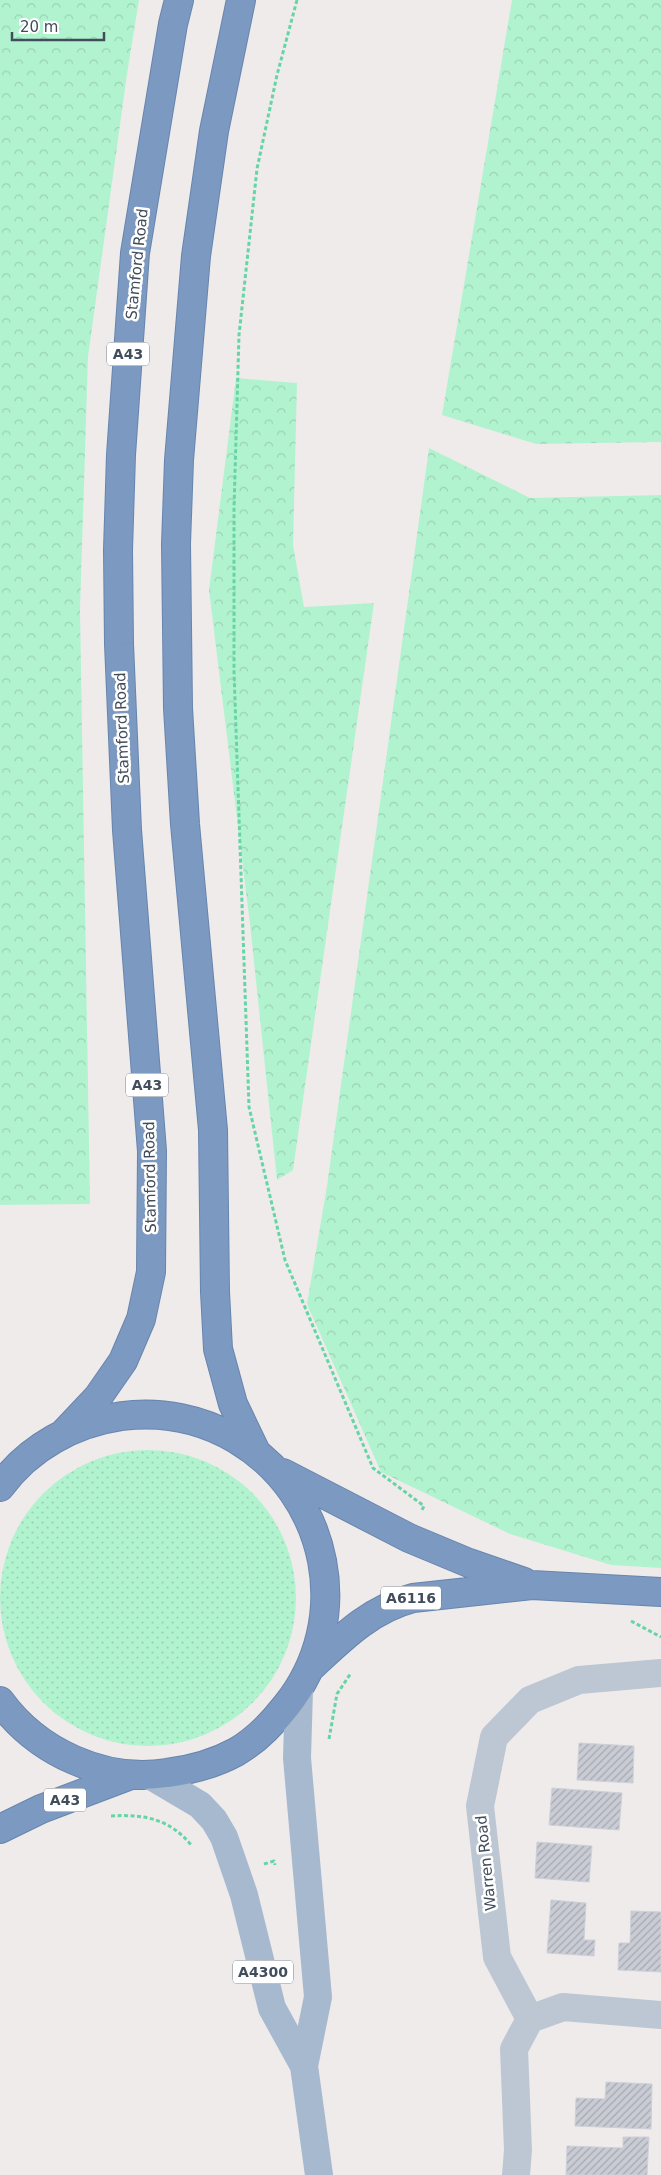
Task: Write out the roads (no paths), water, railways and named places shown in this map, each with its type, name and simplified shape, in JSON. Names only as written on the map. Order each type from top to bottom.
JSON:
[{"type":"highway","name":"Stamford Road","points":[[64,1433],[98,1397],[122,1361],[140,1319],[151,1272],[152,1150],[127,830],[119,644],[118,550],[121,455],[136,253],[173,24],[179,0]]},
{"type":"highway","points":[[241,0],[214,131],[196,256],[179,460],[176,544],[178,708],[185,824],[213,1130],[215,1292],[218,1349],[233,1404],[255,1450]]},
{"type":"highway","points":[[0,1701],[11,1717],[46,1746],[86,1766],[141,1775],[195,1769],[236,1751],[272,1725],[305,1679],[324,1626],[326,1584],[318,1541],[301,1502],[275,1468],[255,1450],[220,1430],[174,1417],[142,1414],[102,1419],[64,1433],[31,1454],[3,1481]]},
{"type":"highway","name":"A6116","points":[[275,1468],[409,1538],[469,1563],[532,1585]]},
{"type":"highway","name":"A6116","points":[[305,1679],[353,1628],[371,1615],[396,1602],[413,1598],[532,1585],[661,1592]]},
{"type":"highway","name":"A43","points":[[0,1829],[41,1809],[141,1775]]},
{"type":"main road","name":"A4300","points":[[305,1679],[297,1758],[318,1997],[304,2066],[319,2175]]},
{"type":"main road","name":"A4300","points":[[141,1775],[200,1805],[214,1820],[224,1837],[244,1896],[272,2008],[304,2066]]},
{"type":"street","name":"Warren Road","points":[[530,2019],[497,1957],[480,1806],[494,1738],[530,1700],[579,1680],[661,1673]]},
{"type":"street","points":[[516,2175],[518,2150],[514,2049],[530,2019],[563,2008],[661,2015]]}]
